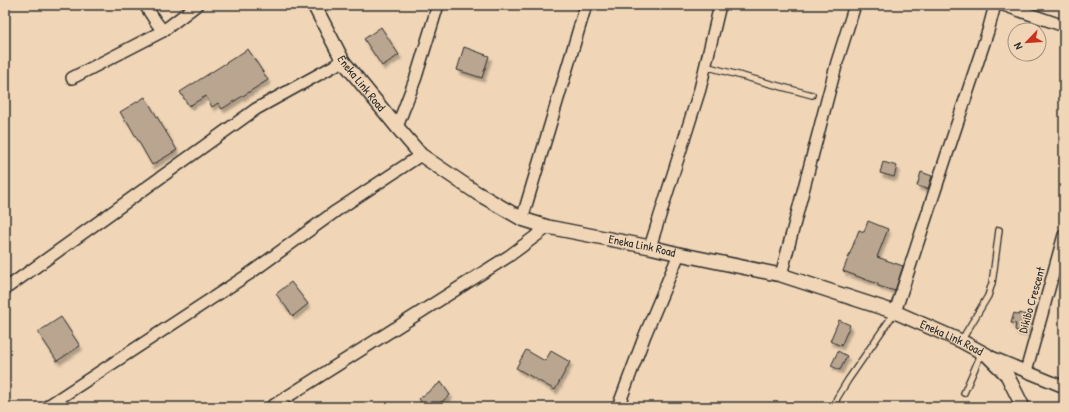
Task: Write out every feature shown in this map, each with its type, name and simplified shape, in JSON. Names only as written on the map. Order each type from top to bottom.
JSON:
[{"type":"street","points":[[145,5],[163,31]]},
{"type":"street","points":[[72,78],[163,31],[197,5]]},
{"type":"street","name":"Eneka Link Road","points":[[314,5],[343,61],[421,155],[477,193],[522,219],[548,228],[650,247],[781,275],[895,312],[961,341],[985,354],[1006,375],[1023,407]]},
{"type":"street","points":[[397,127],[416,77],[438,5]]},
{"type":"street","points":[[522,219],[586,5]]},
{"type":"street","points":[[650,247],[700,89],[720,5]]},
{"type":"street","points":[[781,275],[837,62],[854,5]]},
{"type":"street","points":[[895,312],[988,31],[995,5]]},
{"type":"street","points":[[1003,5],[1064,26]]},
{"type":"street","points":[[5,289],[256,110],[343,61]]},
{"type":"street","points":[[46,407],[249,274],[336,211],[421,155]]},
{"type":"street","points":[[271,407],[509,256],[548,228]]},
{"type":"street","name":"Dikibo Crescent","points":[[1026,371],[1064,235]]},
{"type":"street","points":[[618,407],[678,254]]},
{"type":"street","points":[[985,354],[1064,387]]},
{"type":"lane","points":[[705,66],[812,95]]},
{"type":"lane","points":[[961,341],[988,296],[992,283],[1000,230]]},
{"type":"lane","points":[[834,407],[837,398],[848,380],[895,312]]},
{"type":"lane","points":[[964,393],[985,354]]},
{"type":"building","points":[[381,27],[399,55],[382,66],[364,39]]},
{"type":"building","points":[[464,47],[489,56],[482,78],[457,70]]},
{"type":"building","points":[[248,49],[268,80],[222,109],[218,103],[212,107],[206,96],[189,106],[180,92]]},
{"type":"building","points":[[145,97],[177,150],[152,165],[127,121],[126,122],[120,112]]},
{"type":"building","points":[[883,162],[897,166],[894,177],[880,173]]},
{"type":"building","points":[[921,172],[932,176],[928,189],[917,186]]},
{"type":"building","points":[[868,221],[888,229],[877,257],[903,266],[895,291],[878,286],[878,284],[843,271],[859,230],[864,232]]},
{"type":"building","points":[[291,282],[308,304],[293,316],[276,294]]},
{"type":"building","points":[[1014,313],[1029,316],[1024,333],[1015,330],[1016,324],[1011,323]]},
{"type":"building","points":[[61,317],[80,346],[57,361],[38,332]]},
{"type":"building","points":[[839,320],[850,325],[841,346],[830,341]]},
{"type":"building","points":[[526,350],[545,361],[551,351],[570,362],[555,390],[516,368]]},
{"type":"building","points":[[838,351],[847,356],[840,370],[831,366]]},
{"type":"building","points":[[441,382],[450,395],[435,407],[425,407],[419,399]]}]
